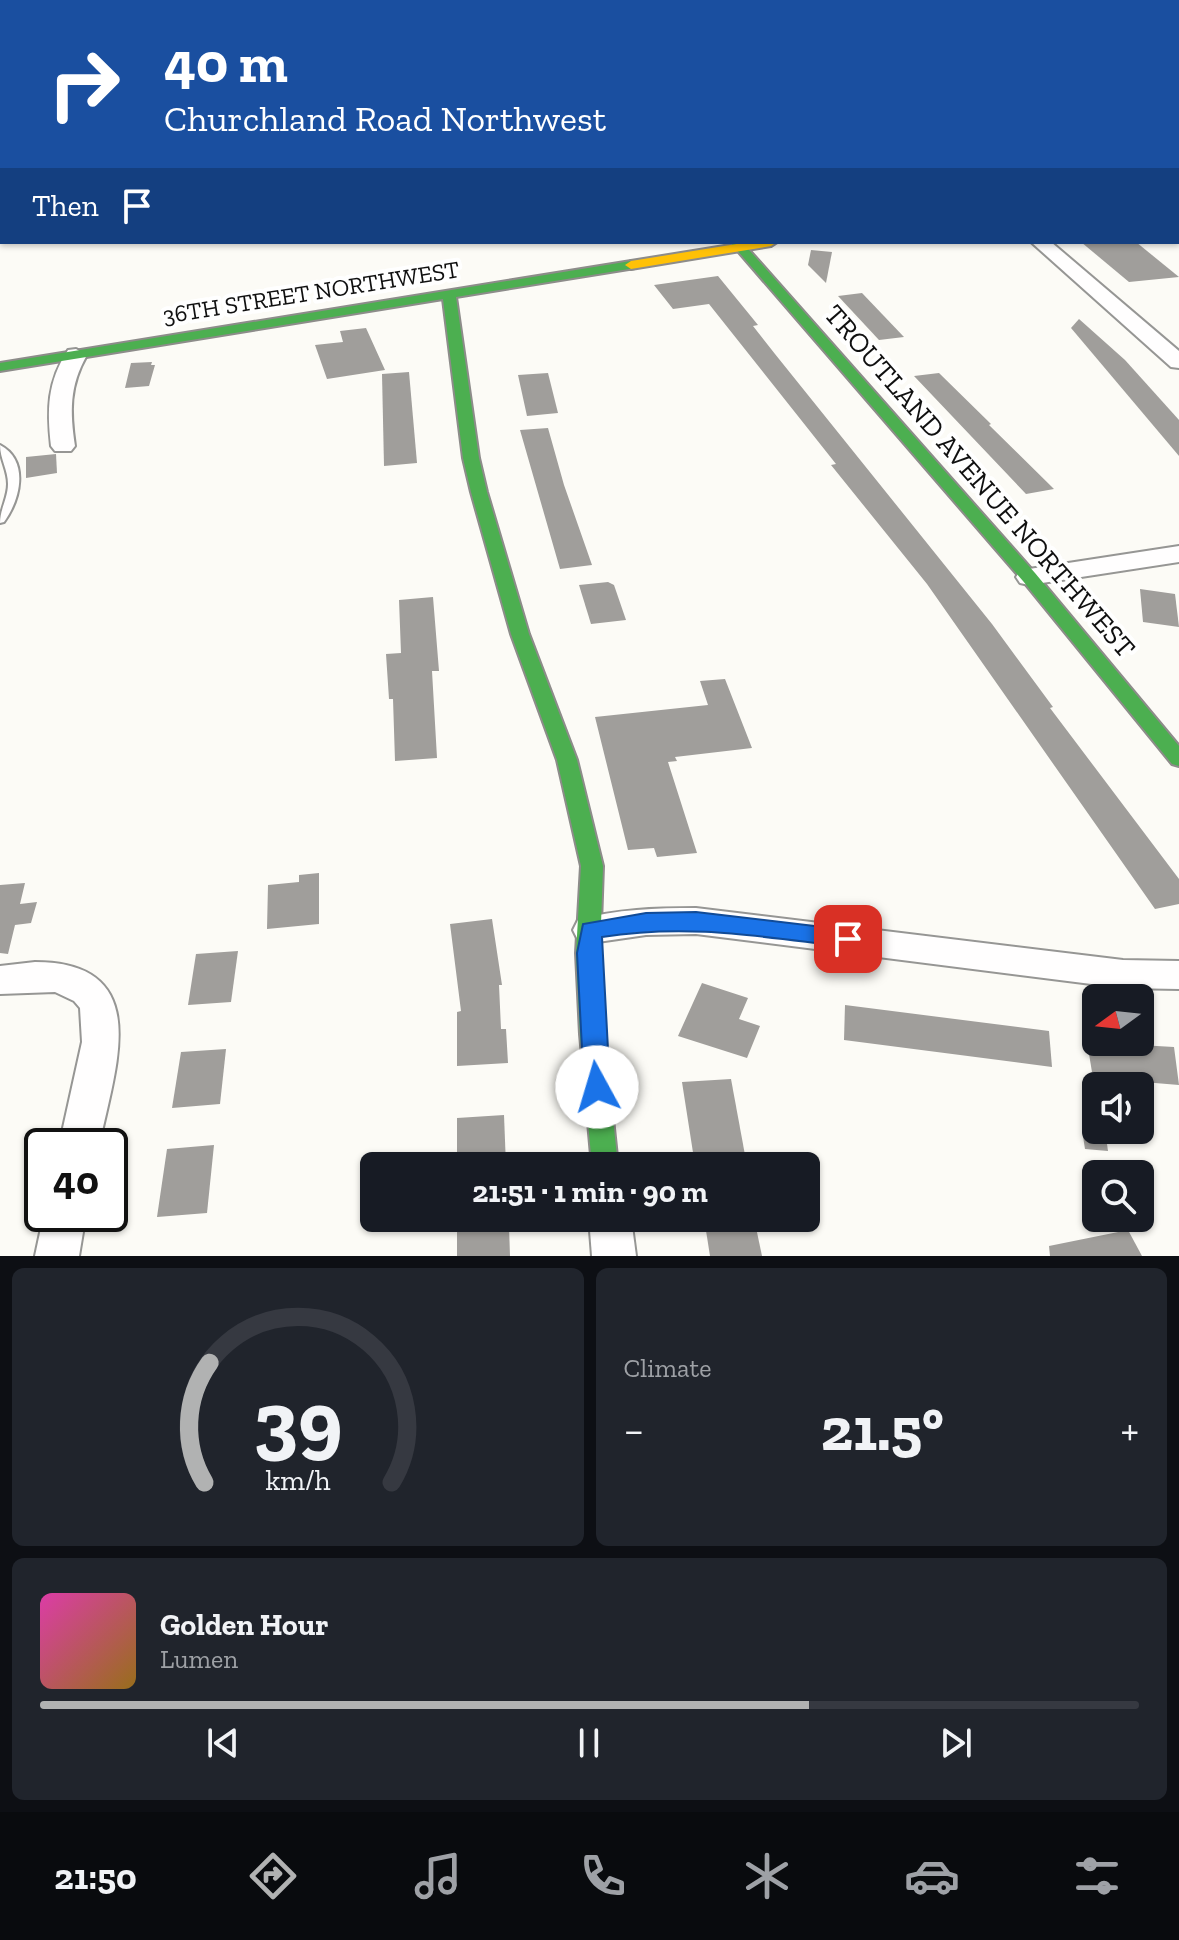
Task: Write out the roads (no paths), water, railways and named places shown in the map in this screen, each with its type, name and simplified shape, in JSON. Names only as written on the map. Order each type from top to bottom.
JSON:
[{"type":"street","points":[[1042,244],[1179,362]]},
{"type":"street","name":"36TH STREET NORTHWEST","points":[[0,367],[738,245]]},
{"type":"street","name":"TROUTLAND AVENUE NORTHWEST","points":[[738,245],[1029,577],[1179,759]]},
{"type":"street","points":[[449,294],[474,470],[520,634],[567,760],[592,866],[588,953],[604,1152]]},
{"type":"street","points":[[63,446],[58,404],[61,382],[76,355]]},
{"type":"street","points":[[1029,577],[1179,554]]},
{"type":"street","points":[[591,930],[646,922],[696,921],[1123,974],[1179,975]]},
{"type":"street","points":[[0,980],[55,978],[77,984],[91,994],[102,1010],[104,1030],[83,1128]]},
{"type":"street","points":[[57,1256],[62,1232]]},
{"type":"street","points":[[611,1232],[614,1256]]},
{"type":"lane","points":[[850,0],[858,0]]},
{"type":"lane","points":[[0,449],[9,459],[15,482],[9,508],[0,519]]}]
